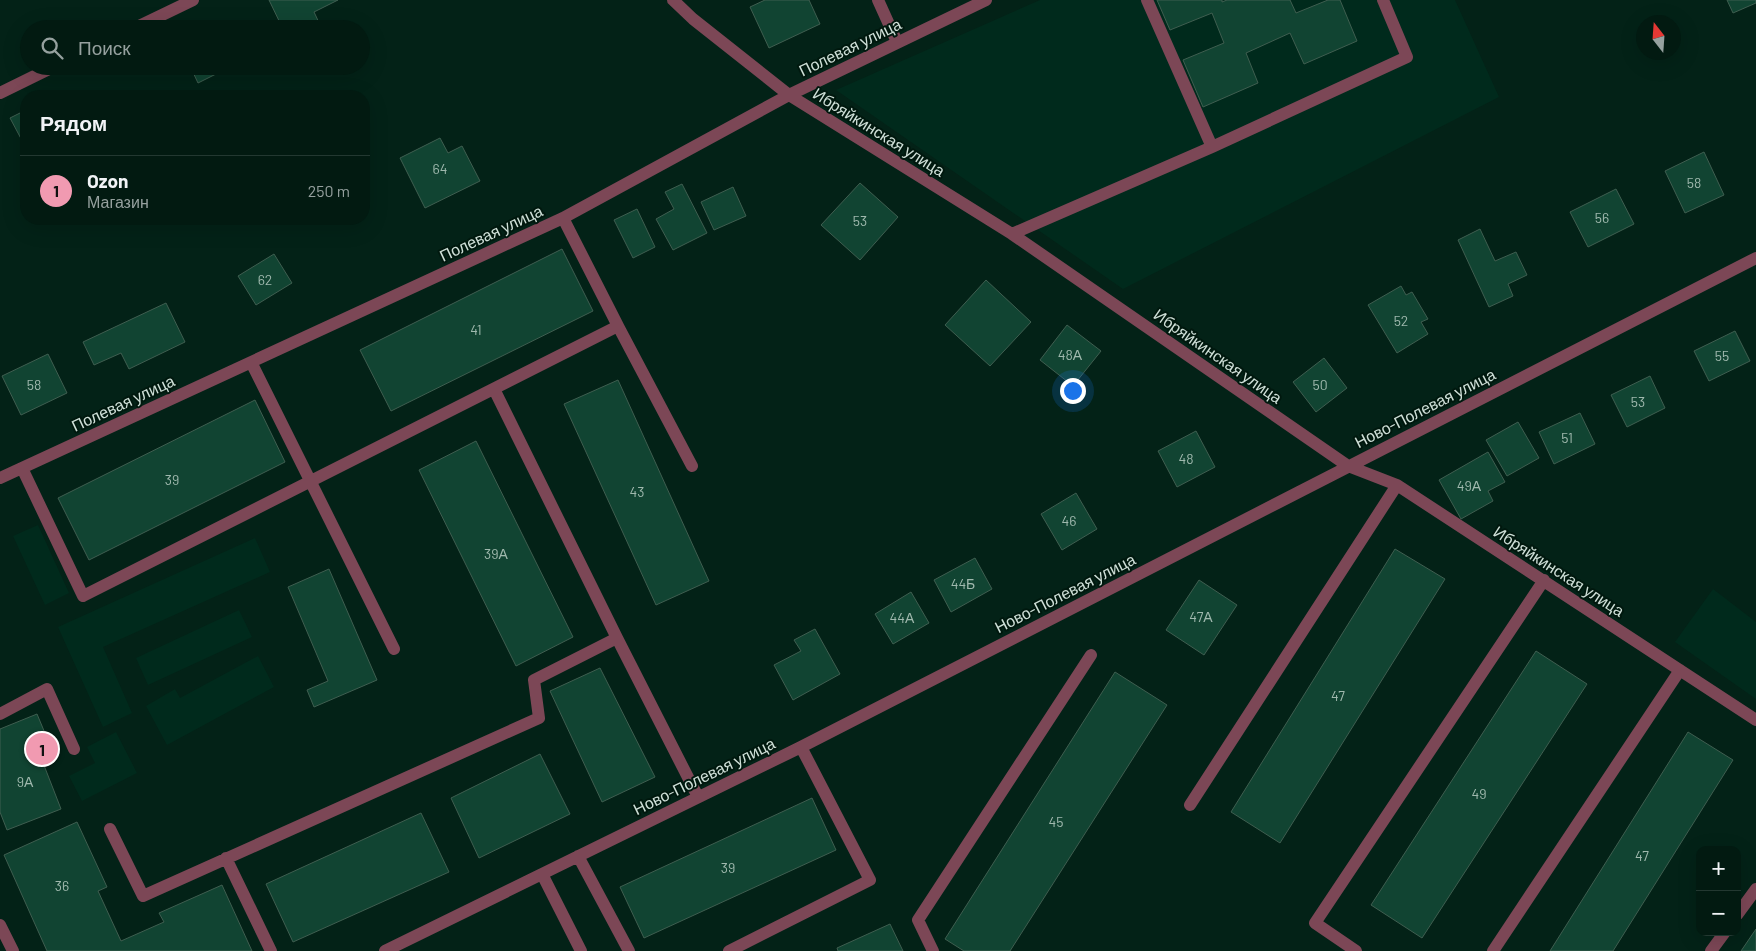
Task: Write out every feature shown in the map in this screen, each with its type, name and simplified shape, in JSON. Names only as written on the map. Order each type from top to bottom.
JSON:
[{"type":"street","points":[[152,20],[193,0]]},
{"type":"street","name":"Ибряйкинская улица","points":[[673,0],[693,19],[789,95],[1012,234],[1348,466],[1397,485],[1756,720]]},
{"type":"street","points":[[878,0],[897,42]]},
{"type":"street","name":"Полевая улица","points":[[0,478],[563,218],[789,95],[986,0]]},
{"type":"street","points":[[1147,0],[1212,147]]},
{"type":"street","points":[[1012,234],[1212,147],[1407,57],[1383,0]]},
{"type":"street","points":[[0,93],[37,75]]},
{"type":"street","points":[[563,218],[692,466]]},
{"type":"street","name":"Ново-Полевая улица","points":[[385,951],[800,747],[1756,258]]},
{"type":"street","points":[[22,468],[83,596],[618,326]]},
{"type":"street","points":[[251,362],[394,649]]},
{"type":"street","points":[[494,388],[617,638],[698,797]]},
{"type":"street","points":[[1190,805],[1397,485]]},
{"type":"street","points":[[1356,951],[1315,923],[1544,580]]},
{"type":"street","points":[[110,829],[143,896],[539,718],[534,680],[617,638]]},
{"type":"street","points":[[933,951],[918,920],[1091,655]]},
{"type":"street","points":[[1493,951],[1680,670]]},
{"type":"street","points":[[0,714],[47,689],[74,749]]},
{"type":"street","points":[[729,951],[870,880],[800,747]]},
{"type":"street","points":[[578,856],[628,951]]},
{"type":"street","points":[[226,858],[271,951]]},
{"type":"street","points":[[542,874],[582,951]]},
{"type":"street","points":[[1741,910],[1756,889]]},
{"type":"street","points":[[0,925],[12,951]]},
{"type":"street","points":[[1711,951],[1722,936]]},
{"type":"shaded area","points":[[1040,0],[1455,0],[1499,97],[1123,289],[836,90]]},
{"type":"shaded area","points":[[38,525],[69,593],[45,605],[13,536]]},
{"type":"shaded area","points":[[255,538],[270,572],[103,647],[132,713],[103,727],[58,627]]},
{"type":"shaded area","points":[[1713,589],[1756,622],[1756,699],[1675,642]]},
{"type":"shaded area","points":[[239,610],[252,637],[148,685],[136,658]]},
{"type":"shaded area","points":[[258,656],[274,687],[167,745],[146,706],[175,689],[180,698]]},
{"type":"shaded area","points":[[116,732],[137,773],[82,801],[69,776],[95,763],[87,747]]},
{"type":"building","points":[[269,0],[338,0],[314,12],[318,20],[279,20]]},
{"type":"building","points":[[765,0],[809,0],[820,24],[769,48],[750,7]]},
{"type":"building","points":[[1157,0],[1222,0],[1222,2],[1227,0],[1290,0],[1296,13],[1328,0],[1340,0],[1357,41],[1304,64],[1290,33],[1246,53],[1258,83],[1203,107],[1183,60],[1224,43],[1212,13],[1170,30]]},
{"type":"building","points":[[1727,0],[1756,0],[1756,3],[1733,13]]},
{"type":"building","points":[[194,75],[214,75],[198,83]]},
{"type":"building","points":[[20,113],[20,137],[10,118]]},
{"type":"building","points":[[440,138],[448,153],[462,146],[480,181],[425,208],[400,158]]},
{"type":"building","points":[[1704,152],[1724,195],[1685,213],[1665,171]]},
{"type":"building","points":[[860,183],[898,217],[860,260],[821,225]]},
{"type":"building","points":[[682,184],[707,233],[673,250],[656,219],[674,209],[665,192]]},
{"type":"building","points":[[733,187],[746,216],[714,230],[701,202]]},
{"type":"building","points":[[1616,189],[1634,224],[1588,247],[1570,212]]},
{"type":"building","points":[[637,209],[655,247],[633,258],[614,220]]},
{"type":"building","points":[[1480,229],[1495,261],[1516,252],[1527,275],[1508,284],[1513,296],[1489,307],[1458,240]]},
{"type":"building","points":[[562,249],[593,311],[391,411],[360,350]]},
{"type":"building","points":[[274,254],[292,283],[256,305],[238,276]]},
{"type":"building","points":[[986,280],[1031,322],[990,366],[945,325]]},
{"type":"building","points":[[1401,286],[1406,295],[1412,292],[1428,319],[1421,322],[1428,334],[1397,353],[1368,305]]},
{"type":"building","points":[[166,303],[185,342],[129,369],[121,353],[94,365],[83,342]]},
{"type":"building","points":[[1067,325],[1101,351],[1073,386],[1040,360]]},
{"type":"building","points":[[1735,331],[1750,361],[1709,381],[1694,351]]},
{"type":"building","points":[[48,354],[67,393],[21,415],[2,376]]},
{"type":"building","points":[[1324,358],[1347,388],[1316,412],[1293,382]]},
{"type":"building","points":[[1650,376],[1665,408],[1627,427],[1611,395]]},
{"type":"building","points":[[618,380],[709,581],[656,605],[564,404]]},
{"type":"building","points":[[255,400],[285,462],[89,560],[58,498]]},
{"type":"building","points":[[1580,413],[1595,444],[1554,464],[1539,432]]},
{"type":"building","points":[[1518,422],[1539,458],[1507,476],[1486,440]]},
{"type":"building","points":[[1196,431],[1215,467],[1177,487],[1158,451]]},
{"type":"building","points":[[476,441],[573,637],[516,666],[419,470]]},
{"type":"building","points":[[1488,452],[1505,482],[1488,491],[1493,501],[1461,519],[1439,480]]},
{"type":"building","points":[[1076,493],[1097,529],[1062,550],[1041,514]]},
{"type":"building","points":[[1395,549],[1445,579],[1280,843],[1231,812]]},
{"type":"building","points":[[975,558],[992,589],[951,612],[934,580]]},
{"type":"building","points":[[329,569],[377,680],[314,707],[307,690],[328,681],[288,587]]},
{"type":"building","points":[[1199,580],[1237,605],[1204,655],[1166,630]]},
{"type":"building","points":[[911,592],[929,623],[893,644],[875,614]]},
{"type":"building","points":[[815,629],[840,674],[793,700],[774,665],[801,651],[794,640]]},
{"type":"building","points":[[1536,651],[1587,684],[1422,938],[1371,905]]},
{"type":"building","points":[[600,668],[655,777],[602,802],[550,691]]},
{"type":"building","points":[[1115,672],[1167,705],[1010,951],[964,951],[945,939]]},
{"type":"building","points":[[37,714],[52,750],[40,755],[61,809],[7,830],[0,812],[0,729]]},
{"type":"building","points":[[1688,732],[1733,760],[1613,951],[1550,951]]},
{"type":"building","points":[[540,754],[570,814],[479,858],[451,798]]},
{"type":"building","points":[[812,798],[836,850],[644,938],[620,887]]},
{"type":"building","points":[[421,813],[449,872],[293,942],[266,884]]},
{"type":"building","points":[[77,822],[107,887],[98,891],[121,941],[164,922],[159,913],[222,885],[252,951],[47,951],[4,855]]},
{"type":"building","points":[[890,924],[903,951],[838,951],[837,948]]},
{"type":"building","points":[[1756,929],[1756,951],[1741,951]]},
{"type":"place","name":"Ozon","points":[[42,749]]}]
